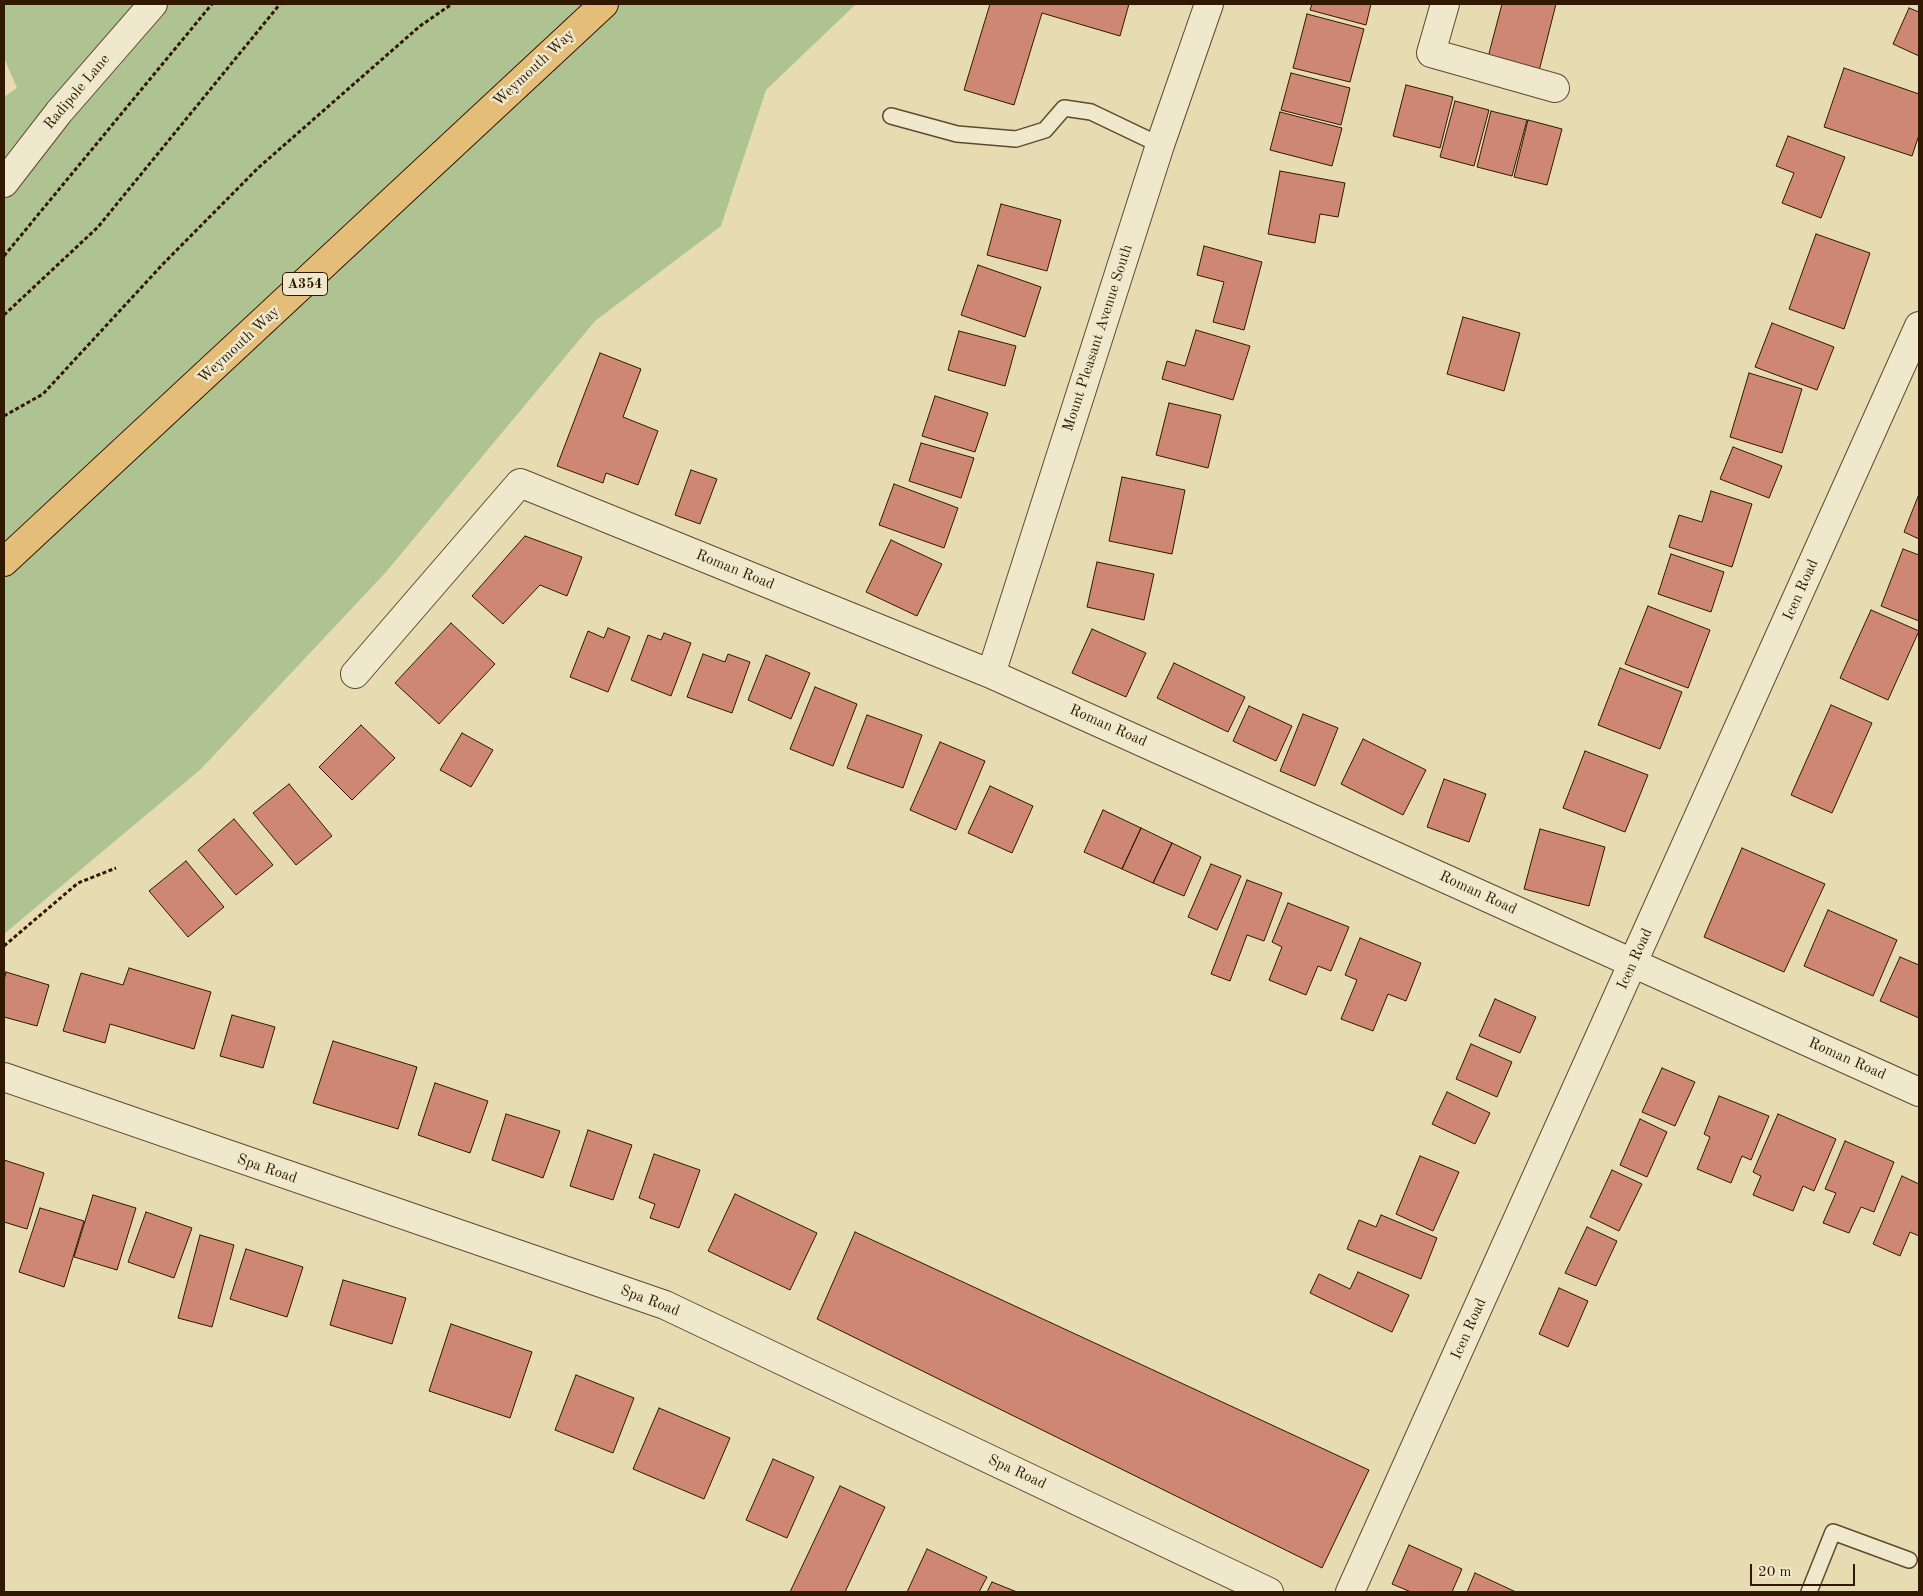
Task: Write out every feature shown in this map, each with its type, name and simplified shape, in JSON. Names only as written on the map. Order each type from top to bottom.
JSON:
[{"type":"highway","name":"Weymouth Way","points":[[4,562],[604,4]]},
{"type":"street","name":"Radipole Lane","points":[[4,183],[59,112],[154,4]]},
{"type":"street","name":"Mount Pleasant Avenue South","points":[[991,674],[1160,145],[1209,4]]},
{"type":"street","points":[[1445,4],[1432,53],[1555,88]]},
{"type":"street","name":"Icen Road","points":[[1350,1592],[1919,326]]},
{"type":"street","name":"Roman Road","points":[[355,674],[520,483],[991,674],[1919,1092]]},
{"type":"street","name":"Spa Road","points":[[4,1078],[664,1305],[1269,1592]]},
{"type":"lane","points":[[891,116],[957,134],[1016,139],[1045,130],[1064,108],[1091,112],[1160,145]]},
{"type":"lane","points":[[1809,1592],[1833,1532],[1909,1560]]},
{"type":"path","points":[[4,256],[212,4]]},
{"type":"path","points":[[4,316],[98,227],[280,4]]},
{"type":"path","points":[[4,416],[43,394],[163,264],[258,168],[420,26],[452,4]]},
{"type":"path","points":[[4,946],[78,883],[116,868]]},
{"type":"green space","points":[[4,4],[856,4],[766,90],[721,226],[595,321],[386,572],[201,769],[4,934],[4,97],[17,88],[4,58]]},
{"type":"building","points":[[990,4],[1129,4],[1120,36],[1042,13],[1014,105],[964,90]]},
{"type":"building","points":[[1312,4],[1371,4],[1366,25],[1310,10]]},
{"type":"building","points":[[1502,4],[1556,4],[1538,75],[1487,61]]},
{"type":"building","points":[[1909,8],[1919,12],[1919,56],[1893,44]]},
{"type":"building","points":[[1307,14],[1364,29],[1350,82],[1293,68]]},
{"type":"building","points":[[1844,68],[1919,94],[1919,135],[1912,156],[1824,127]]},
{"type":"building","points":[[1291,73],[1350,88],[1341,125],[1281,110]]},
{"type":"building","points":[[1406,85],[1453,97],[1440,148],[1393,136]]},
{"type":"building","points":[[1455,101],[1489,110],[1474,166],[1440,157]]},
{"type":"building","points":[[1491,111],[1527,120],[1512,176],[1477,167]]},
{"type":"building","points":[[1280,112],[1342,128],[1332,166],[1270,150]]},
{"type":"building","points":[[1528,120],[1562,129],[1547,185],[1514,177]]},
{"type":"building","points":[[1788,136],[1845,157],[1821,218],[1782,203],[1794,173],[1776,166]]},
{"type":"building","points":[[1280,171],[1345,183],[1338,217],[1320,214],[1315,243],[1268,234]]},
{"type":"building","points":[[1001,204],[1061,220],[1047,271],[987,255]]},
{"type":"building","points":[[1816,234],[1870,253],[1844,329],[1789,309]]},
{"type":"building","points":[[1204,246],[1262,262],[1244,330],[1213,322],[1224,282],[1197,275]]},
{"type":"building","points":[[978,265],[1041,287],[1025,337],[961,315]]},
{"type":"building","points":[[1463,317],[1520,333],[1504,391],[1447,374]]},
{"type":"building","points":[[1772,323],[1834,347],[1817,390],[1755,367]]},
{"type":"building","points":[[1196,330],[1250,346],[1233,400],[1162,379],[1167,361],[1185,366]]},
{"type":"building","points":[[959,331],[1016,346],[1005,386],[948,370]]},
{"type":"building","points":[[600,353],[641,369],[623,417],[658,431],[638,485],[606,473],[603,483],[557,466]]},
{"type":"building","points":[[1749,373],[1802,389],[1782,453],[1730,437]]},
{"type":"building","points":[[935,396],[988,413],[975,452],[922,436]]},
{"type":"building","points":[[1169,403],[1221,415],[1208,468],[1156,455]]},
{"type":"building","points":[[921,443],[974,458],[961,498],[909,481]]},
{"type":"building","points":[[1733,447],[1782,466],[1769,498],[1720,479]]},
{"type":"building","points":[[691,470],[717,479],[700,524],[675,515]]},
{"type":"building","points":[[1122,477],[1185,490],[1172,554],[1109,541]]},
{"type":"building","points":[[894,484],[958,508],[944,548],[879,525]]},
{"type":"building","points":[[1711,491],[1752,504],[1732,567],[1669,547],[1679,515],[1702,522]]},
{"type":"building","points":[[1919,494],[1919,539],[1904,532]]},
{"type":"building","points":[[525,536],[582,557],[567,596],[540,585],[503,624],[472,596]]},
{"type":"building","points":[[891,540],[942,564],[917,616],[866,592]]},
{"type":"building","points":[[1903,549],[1919,555],[1919,621],[1881,606]]},
{"type":"building","points":[[1671,554],[1724,572],[1711,612],[1658,594]]},
{"type":"building","points":[[1097,562],[1154,574],[1144,620],[1087,607]]},
{"type":"building","points":[[1648,606],[1710,630],[1688,688],[1625,664]]},
{"type":"building","points":[[1871,610],[1919,631],[1888,700],[1840,678]]},
{"type":"building","points":[[451,623],[495,664],[439,724],[395,683]]},
{"type":"building","points":[[608,628],[630,637],[608,692],[570,677],[588,631],[604,638]]},
{"type":"building","points":[[1092,629],[1146,653],[1126,697],[1072,673]]},
{"type":"building","points":[[664,633],[691,643],[671,696],[631,680],[648,635],[661,640]]},
{"type":"building","points":[[703,654],[725,662],[728,654],[750,662],[732,713],[687,697]]},
{"type":"building","points":[[766,655],[810,673],[791,719],[748,700]]},
{"type":"building","points":[[1174,663],[1245,697],[1228,732],[1157,698]]},
{"type":"building","points":[[1620,668],[1682,692],[1660,749],[1598,725]]},
{"type":"building","points":[[815,687],[857,704],[833,766],[790,749]]},
{"type":"building","points":[[1831,705],[1872,723],[1832,813],[1791,795]]},
{"type":"building","points":[[1249,706],[1292,726],[1276,761],[1233,741]]},
{"type":"building","points":[[1303,714],[1338,728],[1315,786],[1280,771]]},
{"type":"building","points":[[867,715],[922,735],[903,788],[847,768]]},
{"type":"building","points":[[361,725],[395,758],[352,800],[319,767]]},
{"type":"building","points":[[462,733],[493,750],[471,787],[440,770]]},
{"type":"building","points":[[1363,739],[1426,770],[1403,815],[1341,784]]},
{"type":"building","points":[[940,742],[985,761],[956,830],[910,810]]},
{"type":"building","points":[[1585,751],[1648,775],[1625,832],[1563,808]]},
{"type":"building","points":[[1444,779],[1486,794],[1469,842],[1427,827]]},
{"type":"building","points":[[289,784],[332,836],[296,865],[253,813]]},
{"type":"building","points":[[990,786],[1033,806],[1012,853],[968,833]]},
{"type":"building","points":[[1103,810],[1141,828],[1122,869],[1084,852]]},
{"type":"building","points":[[234,819],[273,865],[236,895],[198,850]]},
{"type":"building","points":[[1141,828],[1172,843],[1153,883],[1122,869]]},
{"type":"building","points":[[1540,829],[1605,847],[1589,906],[1524,889]]},
{"type":"building","points":[[1172,843],[1201,857],[1184,896],[1153,883]]},
{"type":"building","points":[[1742,848],[1825,884],[1784,972],[1704,937]]},
{"type":"building","points":[[186,861],[224,907],[188,937],[149,891]]},
{"type":"building","points":[[1211,864],[1241,876],[1217,930],[1188,917]]},
{"type":"building","points":[[1247,880],[1282,893],[1264,941],[1247,935],[1230,981],[1211,974]]},
{"type":"building","points":[[1288,903],[1349,927],[1331,971],[1318,966],[1306,995],[1269,980],[1282,947],[1272,942]]},
{"type":"building","points":[[1828,910],[1897,940],[1873,996],[1804,966]]},
{"type":"building","points":[[1360,938],[1421,963],[1406,1001],[1388,994],[1373,1031],[1341,1019],[1357,980],[1345,975]]},
{"type":"building","points":[[1900,957],[1919,965],[1919,1018],[1880,1001]]},
{"type":"building","points":[[129,968],[211,992],[194,1049],[110,1024],[105,1043],[63,1031],[81,973],[123,985]]},
{"type":"building","points":[[6,972],[49,985],[37,1026],[4,1017],[4,980]]},
{"type":"building","points":[[1495,999],[1536,1017],[1520,1053],[1479,1036]]},
{"type":"building","points":[[232,1015],[275,1027],[263,1068],[220,1056]]},
{"type":"building","points":[[333,1041],[417,1067],[398,1129],[313,1103]]},
{"type":"building","points":[[1471,1044],[1512,1062],[1497,1097],[1456,1079]]},
{"type":"building","points":[[1662,1068],[1695,1082],[1675,1126],[1642,1112]]},
{"type":"building","points":[[435,1083],[488,1101],[470,1153],[418,1135]]},
{"type":"building","points":[[1447,1092],[1490,1113],[1475,1144],[1432,1124]]},
{"type":"building","points":[[1719,1096],[1769,1116],[1751,1160],[1742,1156],[1731,1183],[1697,1169],[1710,1137],[1704,1134]]},
{"type":"building","points":[[506,1114],[560,1131],[543,1178],[492,1160]]},
{"type":"building","points":[[1778,1114],[1836,1139],[1814,1191],[1803,1186],[1793,1211],[1753,1195],[1761,1176],[1753,1172]]},
{"type":"building","points":[[1640,1119],[1667,1132],[1647,1177],[1620,1165]]},
{"type":"building","points":[[588,1130],[632,1145],[613,1200],[570,1186]]},
{"type":"building","points":[[1845,1141],[1894,1162],[1874,1212],[1861,1207],[1849,1233],[1823,1223],[1836,1193],[1825,1189]]},
{"type":"building","points":[[654,1154],[700,1170],[679,1228],[650,1218],[655,1204],[639,1198]]},
{"type":"building","points":[[1420,1156],[1459,1172],[1433,1231],[1396,1214]]},
{"type":"building","points":[[4,1160],[44,1173],[27,1229],[4,1222]]},
{"type":"building","points":[[1612,1170],[1642,1184],[1619,1231],[1590,1217]]},
{"type":"building","points":[[1902,1176],[1919,1184],[1919,1236],[1910,1232],[1900,1256],[1873,1244]]},
{"type":"building","points":[[735,1194],[817,1233],[790,1290],[708,1251]]},
{"type":"building","points":[[93,1195],[136,1208],[117,1270],[74,1257]]},
{"type":"building","points":[[40,1208],[84,1221],[64,1287],[19,1272]]},
{"type":"building","points":[[146,1212],[192,1228],[174,1278],[128,1262]]},
{"type":"building","points":[[1381,1215],[1437,1238],[1421,1279],[1347,1249],[1359,1220],[1376,1227]]},
{"type":"building","points":[[1587,1227],[1617,1241],[1596,1286],[1565,1273]]},
{"type":"building","points":[[855,1232],[1369,1470],[1322,1568],[817,1319]]},
{"type":"building","points":[[200,1235],[234,1245],[212,1327],[178,1318]]},
{"type":"building","points":[[246,1249],[303,1267],[287,1317],[230,1299]]},
{"type":"building","points":[[1358,1272],[1409,1295],[1392,1332],[1310,1293],[1319,1274],[1350,1289]]},
{"type":"building","points":[[343,1280],[406,1298],[392,1344],[330,1325]]},
{"type":"building","points":[[1559,1288],[1588,1301],[1568,1347],[1539,1334]]},
{"type":"building","points":[[451,1324],[532,1352],[510,1418],[429,1391]]},
{"type":"building","points":[[576,1375],[634,1398],[613,1453],[555,1430]]},
{"type":"building","points":[[659,1408],[730,1438],[704,1499],[633,1469]]},
{"type":"building","points":[[773,1459],[814,1477],[787,1538],[746,1520]]},
{"type":"building","points":[[840,1486],[885,1507],[845,1592],[790,1592]]},
{"type":"building","points":[[1409,1545],[1462,1569],[1452,1592],[1411,1592],[1392,1584]]},
{"type":"building","points":[[927,1549],[987,1577],[979,1592],[907,1592]]},
{"type":"building","points":[[1475,1573],[1516,1592],[1467,1592]]},
{"type":"building","points":[[992,1582],[1017,1592],[987,1592]]}]
